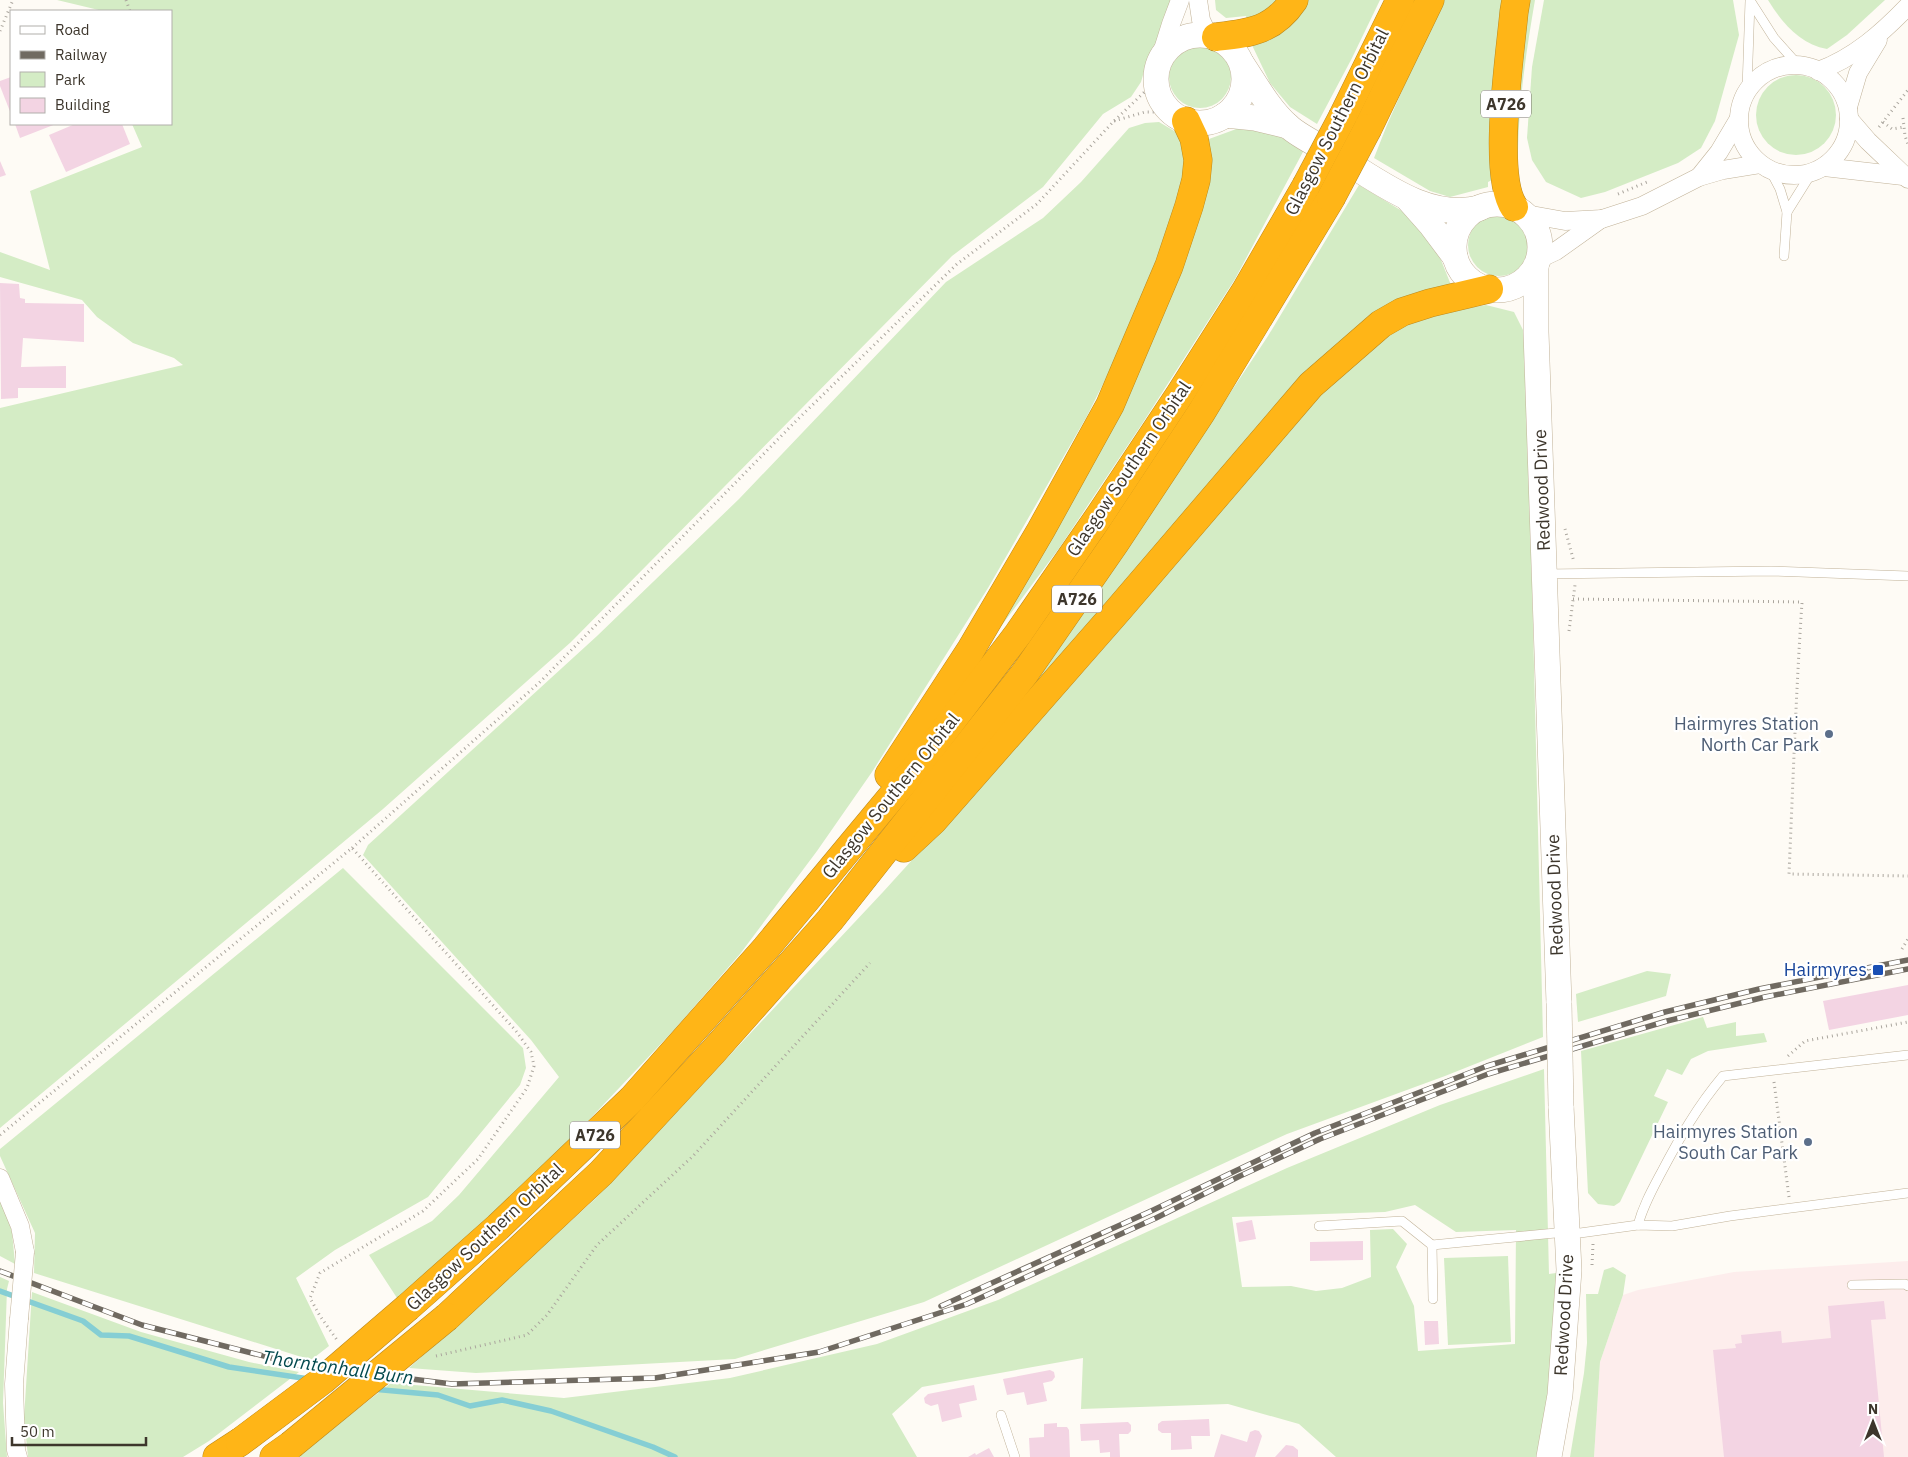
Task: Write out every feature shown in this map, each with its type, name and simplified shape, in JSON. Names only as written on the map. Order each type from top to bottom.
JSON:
[{"type":"highway","points":[[1212,36],[1243,34],[1266,27],[1280,17],[1294,0]]},
{"type":"highway","name":"Glasgow Southern Orbital","points":[[217,1457],[323,1380],[408,1307],[498,1227],[632,1100],[766,948],[918,765],[1018,634],[1180,394],[1246,290],[1306,186],[1400,0]]},
{"type":"highway","name":"Glasgow Southern Orbital","points":[[282,1451],[447,1317],[601,1173],[713,1052],[830,920],[1025,673],[1202,413],[1331,198],[1368,128],[1430,0]]},
{"type":"highway","name":"A726","points":[[1516,0],[1503,137],[1506,187],[1509,201],[1520,211]]},
{"type":"highway","name":"A726","points":[[812,893],[970,651],[1041,530],[1110,405],[1169,266],[1196,180],[1198,160],[1194,138],[1178,116]]},
{"type":"highway","name":"A726","points":[[830,920],[933,821],[1119,609],[1311,385],[1381,324],[1402,312],[1430,303],[1495,289]]},
{"type":"street","points":[[1180,0],[1170,24],[1158,70],[1156,89],[1162,102],[1178,116],[1206,123],[1225,115],[1236,106],[1242,92],[1244,78],[1242,64]]},
{"type":"street","points":[[1198,0],[1202,20],[1212,36]]},
{"type":"street","points":[[1818,71],[1844,59],[1882,33],[1908,6]]},
{"type":"street","points":[[1818,170],[1843,146],[1848,133],[1849,113],[1858,73],[1882,33]]},
{"type":"street","points":[[1158,70],[1167,48],[1179,40],[1191,35],[1212,36],[1225,42],[1235,52],[1268,102],[1288,126]]},
{"type":"street","points":[[1699,177],[1719,152],[1738,120],[1742,100],[1755,80],[1772,69],[1799,66],[1818,71],[1830,78],[1845,96],[1849,113],[1868,141],[1905,178]]},
{"type":"street","points":[[1225,115],[1254,118],[1288,126],[1406,198],[1442,209],[1465,211],[1493,204],[1506,205],[1520,211],[1565,221],[1602,219],[1642,206],[1699,177],[1723,170],[1765,167]]},
{"type":"street","points":[[1738,120],[1746,147],[1765,167],[1779,173],[1797,175],[1818,170],[1905,178]]},
{"type":"street","points":[[1406,198],[1455,257],[1466,276],[1476,284],[1495,289],[1514,287],[1526,279],[1537,263],[1541,246],[1539,234],[1533,223],[1520,211]]},
{"type":"street","points":[[1455,257],[1455,238],[1460,226],[1468,215],[1480,208]]},
{"type":"street","points":[[1537,263],[1602,219]]},
{"type":"street","name":"Redwood Drive","points":[[1537,263],[1536,332],[1561,1106],[1569,1270],[1560,1395],[1549,1457]]},
{"type":"street","name":"Redwood Drive","points":[[1495,289],[1519,304],[1527,313],[1536,332]]},
{"type":"street","points":[[0,1178],[20,1226],[25,1252],[14,1384],[16,1450],[18,1457]]},
{"type":"lane","points":[[1750,1],[1774,38],[1799,66]]},
{"type":"lane","points":[[1747,90],[1750,1]]},
{"type":"lane","points":[[1765,167],[1780,189],[1787,212],[1784,256]]},
{"type":"lane","points":[[1787,212],[1818,170]]},
{"type":"lane","points":[[1545,574],[1771,571],[1908,576]]},
{"type":"lane","points":[[1638,1225],[1642,1210],[1673,1150],[1701,1102],[1723,1076],[1772,1069],[1862,1062],[1908,1055]]},
{"type":"lane","points":[[1319,1226],[1402,1221],[1432,1245],[1566,1232],[1580,1233],[1638,1225],[1672,1226],[1730,1216],[1908,1193]]},
{"type":"lane","points":[[1432,1245],[1433,1299]]},
{"type":"lane","points":[[1852,1285],[1905,1284],[1908,1286]]},
{"type":"lane","points":[[1002,1415],[1015,1457]]},
{"type":"path","points":[[0,32],[13,0]]},
{"type":"path","points":[[0,1135],[352,848],[539,683],[793,424],[958,264],[1037,204],[1158,70]]},
{"type":"path","points":[[1113,122],[1145,112],[1178,116]]},
{"type":"path","points":[[1902,118],[1908,144]]},
{"type":"path","points":[[1883,122],[1892,129],[1904,127]]},
{"type":"path","points":[[1609,197],[1652,180]]},
{"type":"path","points":[[1573,599],[1802,602],[1791,797],[1789,874],[1908,876]]},
{"type":"path","points":[[339,1343],[310,1298],[320,1273],[423,1211],[478,1159],[528,1088],[534,1066],[531,1052],[516,1031],[352,848]]},
{"type":"path","points":[[1902,949],[1908,939]]},
{"type":"path","points":[[430,1358],[528,1336],[547,1315],[597,1245],[694,1156],[870,963]]},
{"type":"path","points":[[1790,1208],[1772,1069],[1805,1041],[1908,1022]]},
{"type":"shaded area","points":[[1908,1261],[1908,1457],[1594,1457],[1600,1362],[1623,1295],[1638,1290],[1734,1272]]},
{"type":"green space","points":[[57,0],[1173,0],[1164,31],[1147,61],[1141,82],[1131,97],[1103,114],[1043,187],[952,256],[571,642],[383,809],[0,1128],[0,408],[183,365],[174,358],[133,343],[97,317],[82,300],[0,277],[0,252],[50,270],[30,191],[142,147],[132,125],[172,125],[172,10],[99,10]]},
{"type":"green space","points":[[1215,0],[1284,0],[1248,21],[1246,16],[1226,18],[1216,10]]},
{"type":"green space","points":[[1307,0],[1380,0],[1317,124],[1290,107],[1270,83],[1251,43]]},
{"type":"green space","points":[[1442,0],[1510,0],[1492,180],[1488,182],[1488,187],[1450,197],[1430,191],[1374,158]]},
{"type":"green space","points":[[1529,0],[1535,0],[1522,86],[1518,173],[1513,157],[1520,61]]},
{"type":"green space","points":[[1544,0],[1733,0],[1739,35],[1715,121],[1701,148],[1678,163],[1605,192],[1581,198],[1546,182],[1532,160],[1527,138],[1532,67]]},
{"type":"green space","points":[[1768,0],[1885,0],[1847,35],[1827,49],[1800,37],[1779,17]]},
{"type":"green space","points":[[1194,46],[1206,46],[1222,55],[1229,65],[1231,77],[1229,89],[1222,99],[1206,108],[1194,108],[1183,103],[1174,94],[1169,83],[1169,71],[1174,60],[1183,51]]},
{"type":"green space","points":[[1796,75],[1811,78],[1824,87],[1833,100],[1836,115],[1833,130],[1824,143],[1811,152],[1796,155],[1781,152],[1768,143],[1759,130],[1756,115],[1759,100],[1768,87],[1781,78]]},
{"type":"green space","points":[[1159,122],[1181,135],[1187,141],[1184,185],[1119,352],[1087,416],[988,588],[872,772],[817,851],[740,954],[673,1031],[498,1216],[397,1298],[369,1255],[432,1221],[459,1195],[559,1077],[531,1040],[363,855],[368,845],[597,636],[739,499],[946,282],[1043,218],[1081,182],[1129,128],[1145,123]]},
{"type":"green space","points":[[1239,128],[1269,131],[1304,150],[1235,279],[1142,424],[1060,547],[956,687],[1057,517],[1209,162],[1209,139]]},
{"type":"green space","points":[[1359,185],[1412,217],[1437,250],[1451,285],[1399,306],[1002,722],[1143,524],[1268,336]]},
{"type":"green space","points":[[1493,214],[1505,214],[1521,223],[1528,233],[1530,245],[1528,257],[1521,267],[1505,276],[1493,276],[1482,271],[1473,262],[1468,251],[1468,239],[1473,228],[1482,219]]},
{"type":"green space","points":[[1486,305],[1514,312],[1526,336],[1543,1037],[1445,1076],[1287,1134],[924,1302],[735,1359],[476,1373],[409,1368],[595,1199],[883,892],[1090,664],[1299,417],[1352,361],[1404,325],[1456,310]]},
{"type":"green space","points":[[343,868],[523,1048],[526,1068],[520,1085],[428,1197],[335,1250],[296,1278],[329,1346],[311,1360],[34,1273],[35,1233],[0,1156],[0,1149]]},
{"type":"green space","points":[[1647,971],[1671,974],[1666,996],[1578,1022],[1576,994]]},
{"type":"green space","points":[[1703,1017],[1707,1028],[1736,1022],[1736,1036],[1764,1033],[1767,1042],[1708,1051],[1691,1059],[1682,1075],[1667,1069],[1654,1096],[1668,1102],[1620,1202],[1614,1206],[1598,1204],[1588,1193],[1581,1051]]},
{"type":"green space","points":[[1544,1069],[1549,1274],[1556,1273],[1556,1296],[1550,1389],[1536,1457],[1336,1457],[1299,1424],[1228,1404],[1081,1409],[1083,1358],[922,1387],[892,1414],[917,1457],[296,1457],[391,1383],[564,1398],[730,1378],[877,1344],[998,1300],[1287,1168],[1440,1105]],"holes":[[[1415,1205],[1456,1232],[1516,1230],[1515,1344],[1418,1351],[1414,1306],[1396,1267],[1407,1244],[1393,1229],[1370,1230],[1371,1277],[1342,1288],[1316,1291],[1291,1286],[1242,1287],[1232,1217],[1385,1212]]]},
{"type":"green space","points":[[0,1194],[12,1232],[15,1264],[0,1256]]},
{"type":"green space","points":[[1508,1256],[1511,1342],[1448,1345],[1444,1258]]},
{"type":"green space","points":[[1613,1267],[1626,1275],[1623,1295],[1600,1362],[1594,1457],[1570,1457],[1587,1343],[1586,1294],[1598,1294],[1604,1270]]},
{"type":"green space","points":[[0,1277],[9,1281],[7,1289],[3,1403],[7,1457],[0,1457]]},
{"type":"green space","points":[[32,1292],[141,1332],[249,1362],[299,1372],[209,1441],[183,1457],[28,1457],[24,1418]]},
{"type":"building","points":[[10,77],[10,111],[0,86],[0,81]]},
{"type":"building","points":[[15,125],[53,125],[20,138]]},
{"type":"building","points":[[73,125],[122,125],[130,144],[66,172],[49,135]]},
{"type":"building","points":[[0,161],[6,175],[0,177]]},
{"type":"building","points":[[0,283],[19,284],[20,298],[25,299],[25,303],[84,304],[84,342],[23,338],[21,367],[66,366],[66,388],[18,388],[18,398],[1,399]]},
{"type":"building","points":[[1908,985],[1908,1015],[1829,1030],[1823,1001]]},
{"type":"building","points":[[1252,1220],[1256,1239],[1239,1242],[1236,1223]]},
{"type":"building","points":[[1363,1241],[1363,1260],[1310,1261],[1310,1242]]},
{"type":"building","points":[[1884,1301],[1886,1319],[1871,1320],[1884,1457],[1724,1457],[1713,1350],[1736,1348],[1735,1344],[1742,1343],[1741,1335],[1781,1331],[1782,1343],[1831,1338],[1828,1306]]},
{"type":"building","points":[[1424,1321],[1438,1321],[1439,1344],[1425,1345]]},
{"type":"building","points":[[1050,1370],[1054,1372],[1055,1377],[1052,1381],[1043,1383],[1047,1401],[1027,1405],[1024,1392],[1007,1395],[1003,1379]]},
{"type":"building","points":[[974,1385],[977,1400],[959,1404],[962,1417],[942,1422],[938,1404],[931,1406],[925,1403],[924,1398],[928,1394]]},
{"type":"building","points":[[1209,1419],[1210,1436],[1191,1436],[1192,1449],[1171,1450],[1171,1433],[1162,1433],[1158,1430],[1158,1424],[1162,1421]]},
{"type":"building","points":[[1128,1422],[1131,1425],[1131,1431],[1128,1434],[1119,1434],[1120,1457],[1110,1457],[1110,1452],[1100,1453],[1099,1440],[1081,1441],[1080,1424]]},
{"type":"building","points":[[1057,1423],[1057,1427],[1067,1427],[1069,1430],[1070,1457],[1030,1457],[1029,1438],[1044,1437],[1044,1424]]},
{"type":"building","points":[[1259,1431],[1262,1436],[1255,1457],[1214,1457],[1221,1434],[1247,1442],[1250,1432]]},
{"type":"building","points":[[1286,1445],[1293,1446],[1298,1450],[1298,1457],[1275,1457]]},
{"type":"building","points":[[989,1448],[994,1457],[968,1457],[975,1453],[976,1455]]},
{"type":"waterway","name":"Thorntonhall Burn","points":[[0,1291],[83,1321],[101,1335],[129,1336],[229,1367],[309,1379]]},
{"type":"waterway","name":"Thorntonhall Burn","points":[[372,1389],[438,1395],[470,1406],[502,1400],[551,1411],[653,1447],[675,1457]]},
{"type":"railway","points":[[941,1306],[1149,1212],[1315,1133],[1487,1066],[1665,1012],[1759,989],[1908,960]]},
{"type":"railway","points":[[0,1271],[142,1325],[299,1365],[452,1384],[655,1378],[819,1352],[967,1304],[1156,1218],[1320,1139],[1488,1074],[1667,1021],[1765,997],[1908,969]]},
{"type":"place","name":"Hairmyres Station North Car Park","points":[[1829,734]]},
{"type":"place","name":"Hairmyres","points":[[1878,970]]},
{"type":"place","name":"Hairmyres Station South Car Park","points":[[1808,1142]]}]
